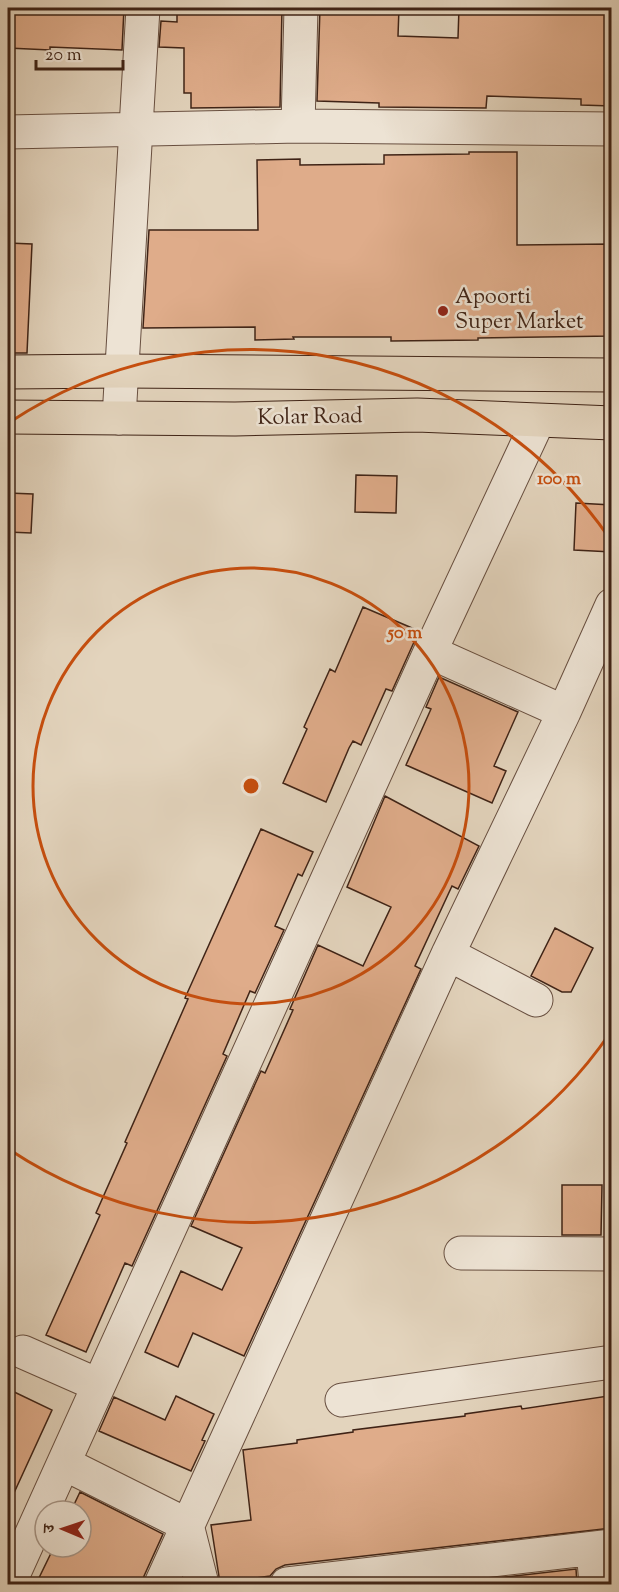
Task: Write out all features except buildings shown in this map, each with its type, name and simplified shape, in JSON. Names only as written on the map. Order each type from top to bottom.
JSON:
[{"type":"main road","name":"Kolar Road","points":[[8,372],[612,375]]},
{"type":"main road","name":"Kolar Road","points":[[8,417],[235,419],[417,415],[612,423]]},
{"type":"street","points":[[119,417],[143,8]]},
{"type":"street","points":[[298,126],[301,8]]},
{"type":"street","points":[[8,132],[298,126],[612,129]]},
{"type":"street","points":[[9,1584],[430,652],[538,421]]},
{"type":"street","points":[[161,1584],[448,954],[564,712],[612,604]]},
{"type":"street","points":[[430,652],[564,712]]},
{"type":"street","points":[[448,954],[536,1000]]},
{"type":"street","points":[[461,1253],[612,1254]]},
{"type":"street","points":[[23,1352],[98,1385]]},
{"type":"street","points":[[342,1400],[612,1362]]},
{"type":"street","points":[[65,1464],[187,1525],[202,1584]]},
{"type":"street","points":[[307,1583],[445,1575],[602,1547],[596,1584]]},
{"type":"place","name":"Apoorti Super Market","points":[[443,311]]}]
